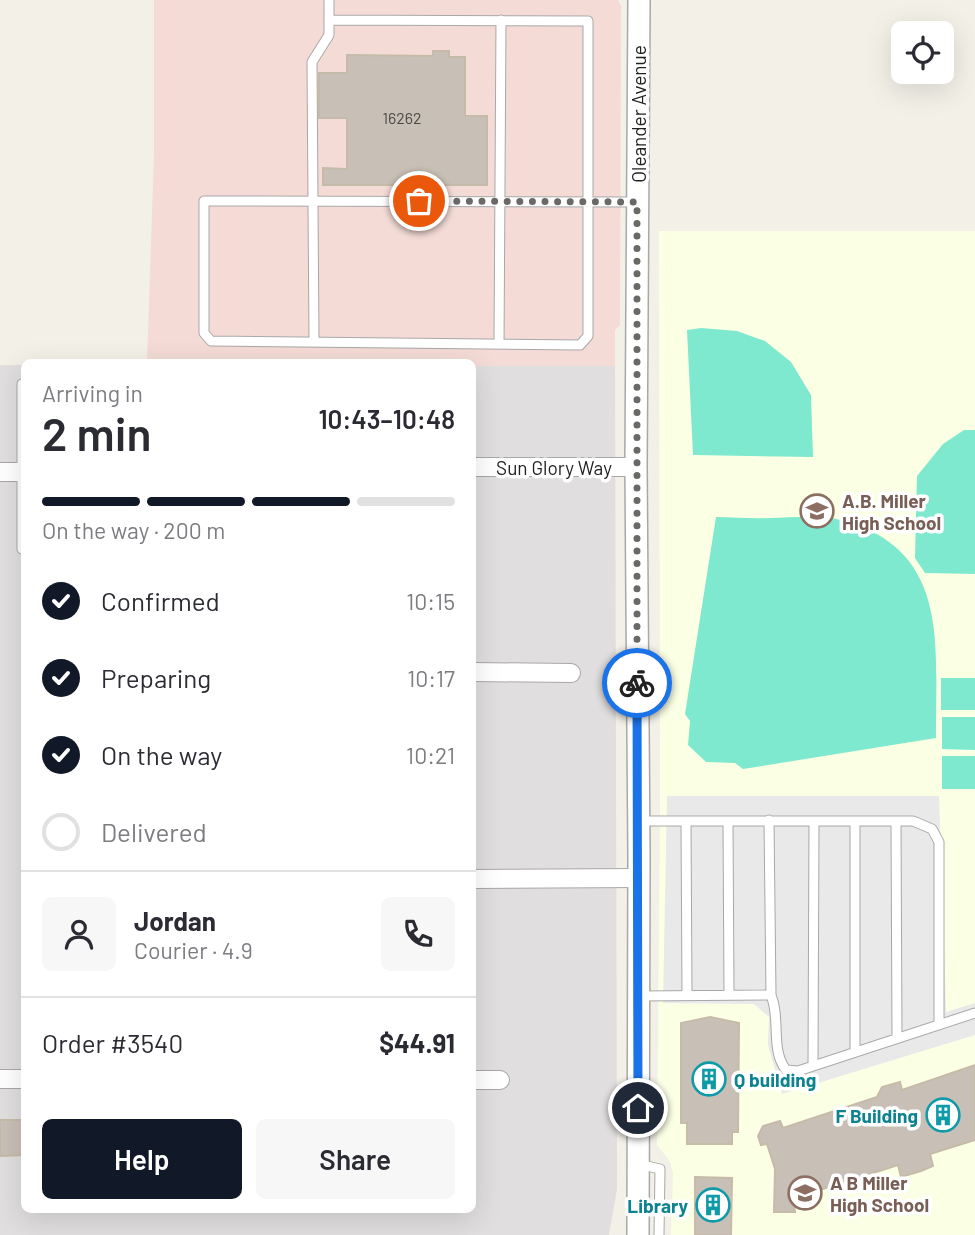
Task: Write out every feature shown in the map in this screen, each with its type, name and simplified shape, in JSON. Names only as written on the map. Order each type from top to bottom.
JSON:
[{"type":"street","name":"Oleander Avenue","points":[[638,1235],[636,467],[639,0]]},
{"type":"street","name":"Sun Glory Way","points":[[476,467],[636,467]]},
{"type":"street","points":[[0,472],[21,472]]},
{"type":"street","points":[[476,672],[571,673]]},
{"type":"street","points":[[476,878],[639,878]]},
{"type":"street","points":[[0,1079],[21,1079]]},
{"type":"street","points":[[476,1080],[500,1080]]},
{"type":"lane","points":[[314,342],[312,62],[329,35],[329,0]]},
{"type":"lane","points":[[329,20],[589,21],[589,202],[588,335],[580,345],[211,341],[204,333],[204,201],[499,201],[589,202],[637,202]]},
{"type":"lane","points":[[499,344],[500,20]]},
{"type":"lane","points":[[769,820],[771,996],[776,1008],[778,1059],[786,1070],[798,1071],[975,1013]]},
{"type":"lane","points":[[638,821],[913,821],[932,829],[939,842],[939,1025]]},
{"type":"lane","points":[[686,821],[687,995]]},
{"type":"lane","points":[[728,821],[729,995]]},
{"type":"lane","points":[[813,1066],[814,821]]},
{"type":"lane","points":[[855,821],[855,1052]]},
{"type":"lane","points":[[896,821],[897,1038]]},
{"type":"lane","points":[[638,996],[771,996]]},
{"type":"lane","points":[[637,1164],[660,1169],[659,1235]]},
{"type":"shaded area","points":[[154,0],[618,0],[621,6],[620,325],[615,330],[615,366],[476,366],[476,359],[147,359],[154,155]]},
{"type":"shaded area","name":"A.B. Miller High School","points":[[659,231],[975,231],[975,1235],[671,1235],[673,1172],[669,1160],[657,1145],[660,812]]},
{"type":"shaded area","points":[[0,365],[21,365],[21,1213],[476,1213],[476,366],[615,366],[617,1189],[609,1235],[0,1235]]},
{"type":"shaded area","points":[[667,796],[939,796],[946,1012],[975,1003],[975,1035],[782,1094],[768,1045],[769,1017],[754,1004],[663,1003]]},
{"type":"green space","points":[[701,328],[737,331],[765,341],[791,362],[811,395],[813,457],[693,455],[687,330]]},
{"type":"green space","points":[[964,430],[975,430],[975,574],[925,573],[915,558],[917,476],[943,444]]},
{"type":"green space","points":[[716,517],[835,519],[879,535],[904,555],[920,579],[930,607],[935,638],[936,738],[743,769],[735,763],[706,762],[688,745],[690,721],[685,714]]},
{"type":"green space","points":[[941,678],[975,678],[975,710],[941,710]]},
{"type":"green space","points":[[942,717],[975,717],[975,750],[942,749]]},
{"type":"green space","points":[[942,756],[975,756],[975,789],[942,789]]},
{"type":"building","points":[[433,51],[449,51],[449,57],[465,57],[465,116],[487,116],[487,185],[323,185],[323,168],[347,169],[347,118],[319,118],[319,73],[347,73],[347,55],[433,56]]},
{"type":"building","name":"Q building","points":[[710,1017],[739,1023],[738,1132],[732,1132],[732,1144],[687,1144],[687,1123],[681,1123],[681,1023]]},
{"type":"building","points":[[975,1065],[975,1140],[930,1154],[933,1166],[921,1171],[901,1177],[898,1165],[801,1196],[801,1204],[794,1204],[795,1212],[774,1212],[775,1169],[767,1144],[761,1145],[758,1136],[763,1126],[780,1121],[783,1128],[877,1097],[882,1087],[900,1082],[902,1090]]},
{"type":"building","points":[[0,1120],[21,1120],[21,1155],[0,1156]]},
{"type":"building","name":"Library","points":[[695,1177],[732,1178],[731,1235],[695,1235]]},
{"type":"way so far","points":[[419,201],[637,202],[637,683]]},
{"type":"place","name":"A.B. Miller High School","points":[[817,511]]},
{"type":"place","name":"Q building","points":[[709,1079]]},
{"type":"place","name":"F Building","points":[[943,1115]]},
{"type":"place","name":"A B Miller High School","points":[[805,1193]]},
{"type":"place","name":"Library","points":[[713,1205]]},
{"type":"route","points":[[637,683],[638,1108]]}]
